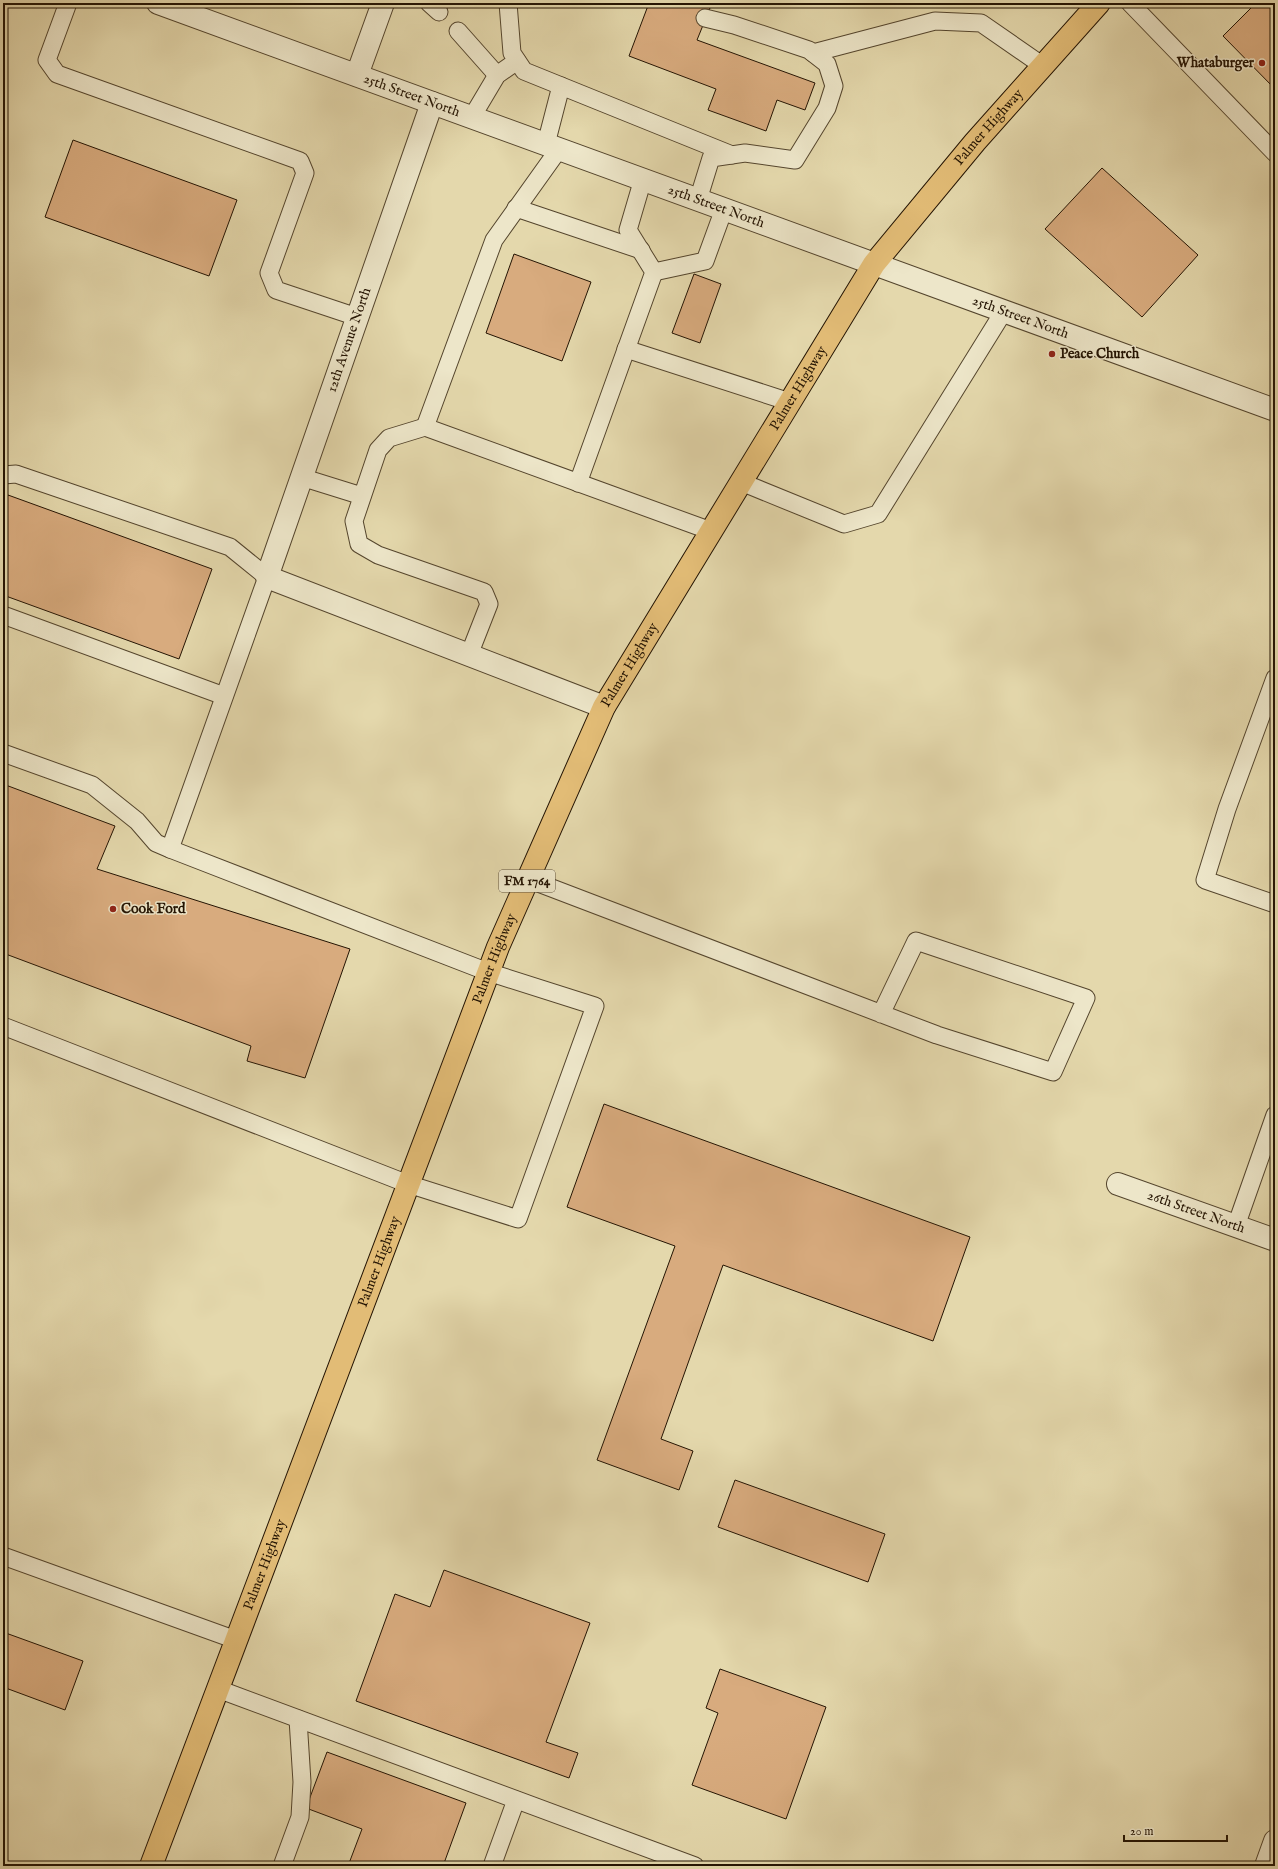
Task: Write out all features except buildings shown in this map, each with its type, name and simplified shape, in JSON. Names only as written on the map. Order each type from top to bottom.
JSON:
[{"type":"main road","name":"Palmer Highway","points":[[151,1866],[488,972],[604,707],[874,264],[976,142],[1099,3]]},
{"type":"street","name":"25th Street North","points":[[158,3],[1275,410]]},
{"type":"street","points":[[357,75],[383,3]]},
{"type":"street","name":"12th Avenue North","points":[[267,577],[432,103]]},
{"type":"street","points":[[267,577],[604,707]]},
{"type":"street","name":"26th Street North","points":[[1118,1184],[1275,1240]]},
{"type":"street","points":[[1266,1866],[1275,1841]]},
{"type":"lane","points":[[68,3],[47,60],[57,74],[300,161],[305,173],[269,273],[276,290],[357,317]]},
{"type":"lane","points":[[508,3],[512,52],[524,71],[732,155]]},
{"type":"lane","points":[[1130,3],[1275,153]]},
{"type":"lane","points":[[698,200],[711,158],[745,153],[795,160],[827,108],[834,86],[827,64],[810,50],[705,18]]},
{"type":"lane","points":[[813,53],[935,21],[981,23],[1043,66]]},
{"type":"lane","points":[[458,31],[497,74]]},
{"type":"lane","points":[[472,117],[497,74],[517,61]]},
{"type":"lane","points":[[426,427],[494,240],[516,208],[552,147],[561,86]]},
{"type":"lane","points":[[643,179],[628,230],[654,272]]},
{"type":"lane","points":[[516,208],[641,250]]},
{"type":"lane","points":[[654,272],[705,261],[724,209]]},
{"type":"lane","points":[[578,482],[654,272]]},
{"type":"lane","points":[[741,482],[844,524],[878,514],[1004,311]]},
{"type":"lane","points":[[626,349],[790,402]]},
{"type":"lane","points":[[469,655],[489,604],[484,592],[378,555],[359,544],[354,521],[378,450],[389,438],[426,427],[711,531]]},
{"type":"lane","points":[[3,475],[16,474],[230,546],[267,577],[170,849]]},
{"type":"lane","points":[[301,477],[362,496]]},
{"type":"lane","points":[[3,615],[224,696]]},
{"type":"lane","points":[[1275,678],[1228,809],[1205,880],[1275,904]]},
{"type":"lane","points":[[3,753],[92,785],[137,821],[156,843],[170,849],[488,972],[594,1006],[518,1219],[408,1184],[3,1026]]},
{"type":"lane","points":[[528,879],[937,1035],[1053,1072],[1086,998],[916,941],[882,1014]]},
{"type":"lane","points":[[1236,1226],[1275,1115]]},
{"type":"lane","points":[[3,1556],[236,1640]]},
{"type":"lane","points":[[218,1689],[696,1866]]},
{"type":"lane","points":[[282,1866],[300,1816],[302,1782],[298,1719]]},
{"type":"lane","points":[[492,1866],[516,1800]]},
{"type":"place","name":"Whataburger","points":[[1262,63]]},
{"type":"place","name":"Peace Church","points":[[1052,354]]},
{"type":"place","name":"Cook Ford","points":[[113,909]]}]
